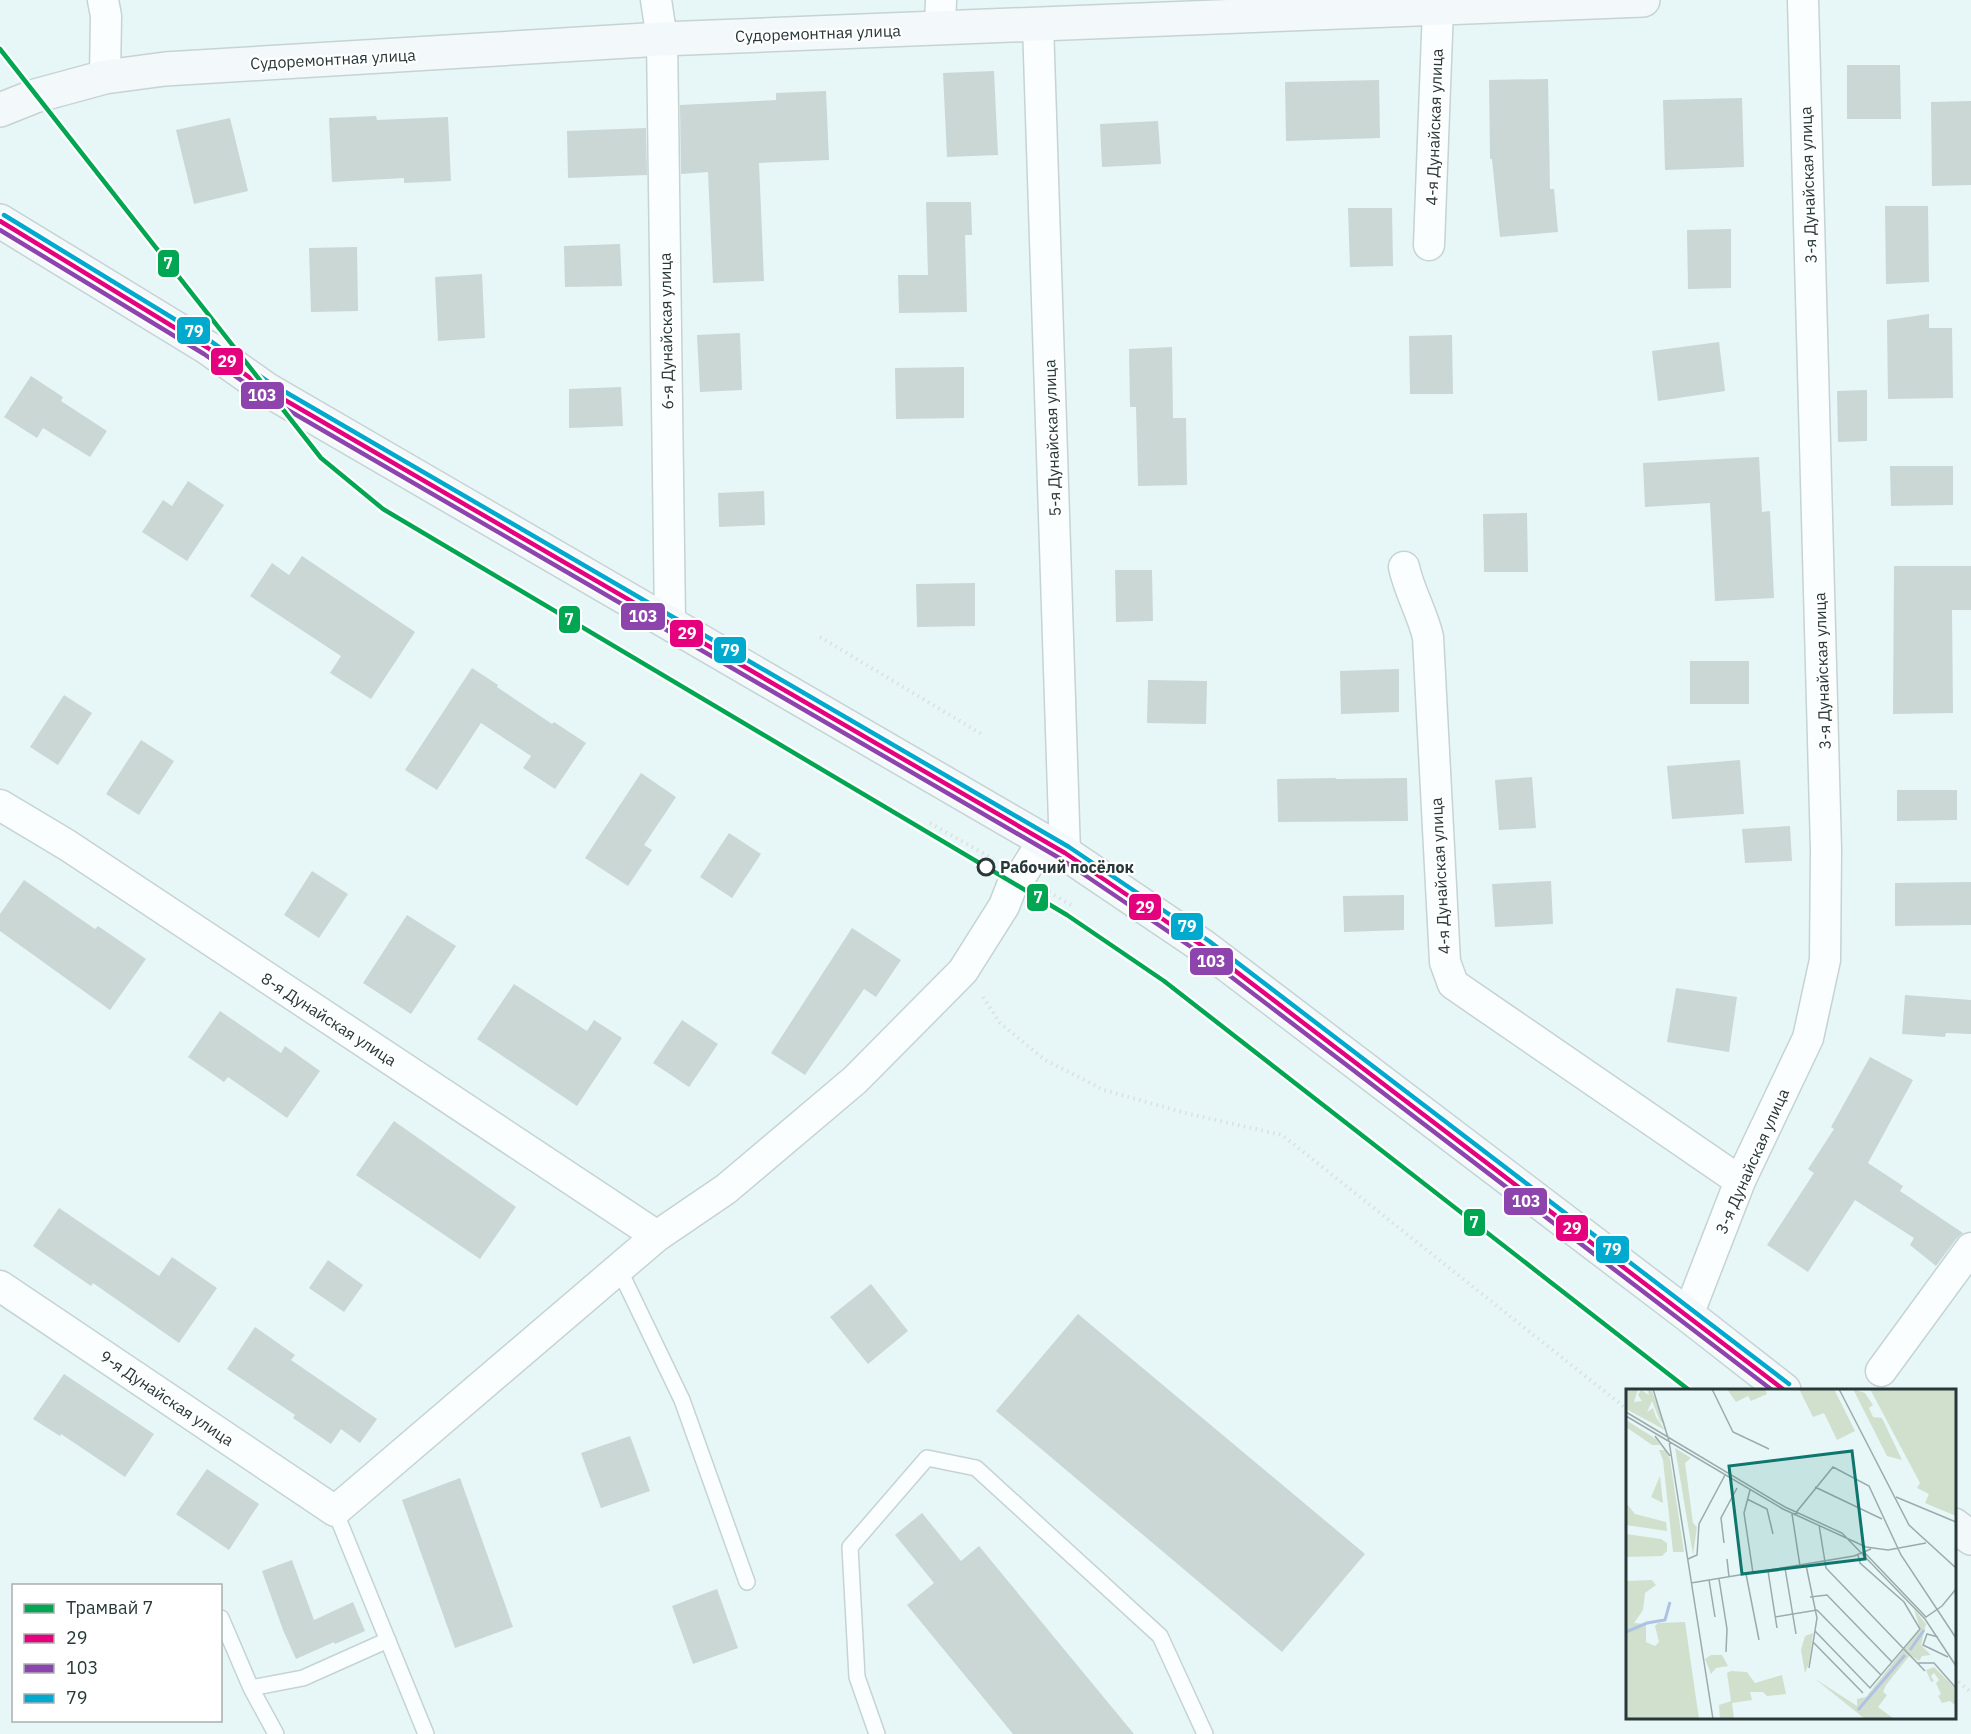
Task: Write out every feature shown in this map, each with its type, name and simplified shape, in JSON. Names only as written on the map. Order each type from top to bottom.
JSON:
[{"type":"main road","name":"Судоремонтная улица","points":[[0,110],[35,96],[105,77],[165,69],[662,39],[941,14],[1038,24],[1275,7],[1438,8],[1643,0]]},
{"type":"main road","points":[[0,221],[208,348],[266,388],[1054,847],[1204,947],[1783,1389]]},
{"type":"main road","points":[[1956,1527],[1971,1538]]},
{"type":"street","points":[[103,0],[106,16],[105,77]]},
{"type":"street","name":"6-я Дунайская улица","points":[[656,0],[662,39],[670,622]]},
{"type":"street","name":"3-я Дунайская улица","points":[[1688,1315],[1740,1182],[1808,1038],[1825,960],[1826,850],[1803,0]]},
{"type":"street","name":"4-я Дунайская улица","points":[[1429,245],[1438,8]]},
{"type":"street","name":"5-я Дунайская улица","points":[[1038,24],[1054,847]]},
{"type":"street","name":"4-я Дунайская улица","points":[[1404,567],[1408,587],[1423,615],[1428,637],[1444,962],[1453,984],[1740,1182]]},
{"type":"street","name":"8-я Дунайская улица","points":[[0,805],[76,852],[657,1236]]},
{"type":"street","points":[[335,1511],[657,1236],[726,1189],[855,1080],[963,971],[1004,906],[1013,883],[1054,847]]},
{"type":"street","points":[[1881,1371],[1971,1248]]},
{"type":"street","name":"9-я Дунайская улица","points":[[0,1286],[335,1511]]},
{"type":"lane","points":[[619,1269],[682,1401],[747,1582]]},
{"type":"lane","points":[[877,1734],[857,1677],[850,1547],[927,1458],[976,1468],[1160,1636],[1205,1734]]},
{"type":"lane","points":[[335,1511],[426,1734]]},
{"type":"lane","points":[[222,1620],[251,1688],[276,1734]]},
{"type":"lane","points":[[251,1688],[303,1678],[388,1640]]},
{"type":"path","points":[[820,637],[982,735]]},
{"type":"path","points":[[972,956],[981,993],[1000,1023],[1046,1060],[1104,1090],[1185,1113],[1282,1135],[1626,1408]]},
{"type":"path","points":[[1956,1680],[1971,1692]]},
{"type":"building","points":[[1847,65],[1900,65],[1901,119],[1847,119]]},
{"type":"building","points":[[994,71],[998,155],[947,157],[943,73]]},
{"type":"building","points":[[1548,79],[1550,189],[1554,189],[1558,232],[1500,237],[1492,159],[1490,159],[1489,80]]},
{"type":"building","points":[[1379,80],[1380,138],[1286,141],[1285,82]]},
{"type":"building","points":[[826,91],[829,160],[759,163],[764,281],[713,283],[708,172],[681,174],[680,105],[776,100],[776,93]]},
{"type":"building","points":[[1742,98],[1744,167],[1665,170],[1663,100]]},
{"type":"building","points":[[1971,101],[1971,185],[1932,186],[1931,102]]},
{"type":"building","points":[[376,116],[377,120],[448,117],[451,181],[404,183],[404,178],[332,182],[329,118]]},
{"type":"building","points":[[230,118],[248,191],[194,204],[176,130]]},
{"type":"building","points":[[1158,121],[1161,164],[1102,167],[1100,124]]},
{"type":"building","points":[[646,128],[647,175],[568,178],[567,131]]},
{"type":"building","points":[[926,202],[971,202],[972,235],[965,235],[967,312],[899,313],[898,275],[928,275]]},
{"type":"building","points":[[1885,206],[1928,206],[1929,282],[1886,284]]},
{"type":"building","points":[[1348,208],[1392,208],[1393,266],[1350,267]]},
{"type":"building","points":[[1731,229],[1731,288],[1688,289],[1687,230]]},
{"type":"building","points":[[620,244],[622,286],[565,287],[564,246]]},
{"type":"building","points":[[357,247],[358,311],[311,312],[309,248]]},
{"type":"building","points":[[482,274],[485,338],[438,341],[435,277]]},
{"type":"building","points":[[1929,314],[1929,328],[1952,328],[1953,398],[1888,399],[1887,320]]},
{"type":"building","points":[[740,333],[742,390],[700,392],[697,335]]},
{"type":"building","points":[[1452,335],[1453,394],[1410,394],[1409,336]]},
{"type":"building","points":[[1719,342],[1725,391],[1658,401],[1652,351]]},
{"type":"building","points":[[1172,347],[1173,418],[1186,418],[1187,485],[1138,486],[1136,407],[1130,407],[1129,349]]},
{"type":"building","points":[[964,367],[964,418],[896,419],[895,368]]},
{"type":"building","points":[[31,376],[63,397],[61,401],[107,431],[90,457],[43,428],[37,438],[4,417]]},
{"type":"building","points":[[621,387],[623,426],[569,428],[569,389]]},
{"type":"building","points":[[1867,390],[1867,441],[1838,442],[1837,391]]},
{"type":"building","points":[[1759,457],[1762,512],[1770,511],[1774,598],[1715,601],[1710,503],[1645,507],[1643,463]]},
{"type":"building","points":[[1890,466],[1953,466],[1953,505],[1891,506]]},
{"type":"building","points":[[188,481],[224,505],[187,561],[142,532],[163,500],[172,506]]},
{"type":"building","points":[[764,491],[765,525],[719,527],[718,493]]},
{"type":"building","points":[[1527,513],[1528,572],[1484,572],[1483,514]]},
{"type":"building","points":[[302,556],[415,632],[371,699],[330,673],[341,656],[250,596],[272,563],[289,575]]},
{"type":"building","points":[[1894,566],[1971,566],[1971,610],[1952,610],[1953,713],[1893,714]]},
{"type":"building","points":[[1115,570],[1152,570],[1153,621],[1116,622]]},
{"type":"building","points":[[975,583],[975,626],[917,627],[916,584]]},
{"type":"building","points":[[1690,661],[1749,661],[1749,704],[1690,704]]},
{"type":"building","points":[[472,668],[552,724],[554,722],[586,743],[555,789],[523,768],[531,756],[481,723],[437,790],[405,770]]},
{"type":"building","points":[[1399,669],[1399,712],[1341,714],[1340,671]]},
{"type":"building","points":[[1148,680],[1207,681],[1206,724],[1147,723]]},
{"type":"building","points":[[64,695],[92,713],[58,765],[30,747]]},
{"type":"building","points":[[141,740],[174,761],[139,815],[106,794]]},
{"type":"building","points":[[1740,760],[1744,814],[1672,819],[1667,766]]},
{"type":"building","points":[[641,773],[676,797],[644,845],[652,850],[628,886],[585,858]]},
{"type":"building","points":[[1532,777],[1536,828],[1499,830],[1495,780]]},
{"type":"building","points":[[1407,778],[1408,821],[1278,822],[1277,779]]},
{"type":"building","points":[[1897,790],[1957,790],[1957,820],[1897,821]]},
{"type":"building","points":[[1790,826],[1792,861],[1745,863],[1742,829]]},
{"type":"building","points":[[729,833],[761,854],[732,898],[700,877]]},
{"type":"building","points":[[312,871],[348,894],[319,938],[284,915]]},
{"type":"building","points":[[24,880],[95,929],[98,926],[146,959],[110,1010],[0,931],[0,914]]},
{"type":"building","points":[[1551,881],[1553,924],[1495,927],[1492,884]]},
{"type":"building","points":[[1971,882],[1971,925],[1895,926],[1895,883]]},
{"type":"building","points":[[1404,895],[1404,930],[1344,932],[1343,896]]},
{"type":"building","points":[[407,915],[456,946],[411,1014],[363,983]]},
{"type":"building","points":[[852,928],[901,960],[876,997],[864,989],[805,1075],[771,1053]]},
{"type":"building","points":[[514,984],[587,1031],[594,1020],[622,1038],[577,1106],[477,1039]]},
{"type":"building","points":[[1676,988],[1737,997],[1729,1052],[1667,1042]]},
{"type":"building","points":[[1905,995],[1971,1000],[1971,1034],[1946,1033],[1945,1037],[1902,1034]]},
{"type":"building","points":[[220,1011],[281,1053],[285,1046],[320,1071],[287,1118],[228,1077],[224,1082],[188,1057]]},
{"type":"building","points":[[682,1020],[718,1044],[689,1087],[653,1063]]},
{"type":"building","points":[[1870,1057],[1913,1080],[1868,1163],[1903,1186],[1900,1191],[1963,1233],[1936,1266],[1910,1245],[1914,1238],[1855,1200],[1808,1272],[1767,1245],[1814,1173],[1808,1169],[1834,1129],[1831,1127]]},
{"type":"building","points":[[394,1121],[516,1207],[480,1259],[356,1175]]},
{"type":"building","points":[[59,1208],[159,1276],[172,1257],[217,1288],[179,1343],[93,1283],[91,1286],[33,1246]]},
{"type":"building","points":[[328,1260],[363,1285],[344,1312],[309,1288]]},
{"type":"building","points":[[871,1284],[908,1331],[868,1364],[830,1317]]},
{"type":"building","points":[[1078,1314],[1365,1554],[1282,1652],[996,1411]]},
{"type":"building","points":[[255,1327],[295,1355],[291,1360],[377,1419],[360,1443],[341,1429],[331,1444],[293,1418],[295,1415],[227,1369]]},
{"type":"building","points":[[64,1374],[154,1434],[125,1477],[61,1434],[60,1436],[33,1419]]},
{"type":"building","points":[[630,1436],[650,1491],[601,1508],[581,1453]]},
{"type":"building","points":[[207,1469],[259,1504],[229,1550],[176,1514]]},
{"type":"building","points":[[460,1478],[513,1627],[455,1648],[402,1500]]},
{"type":"building","points":[[922,1513],[961,1561],[979,1546],[1134,1734],[1013,1734],[907,1605],[934,1583],[895,1535]]},
{"type":"building","points":[[292,1560],[314,1620],[353,1602],[365,1631],[296,1659],[262,1571]]},
{"type":"building","points":[[717,1589],[738,1648],[693,1664],[672,1606]]},
{"type":"tram line","name":"7","points":[[0,49],[321,458],[383,509],[1067,915],[1164,981],[1688,1389]]},
{"type":"transit line","name":"79","points":[[4,215],[212,342],[270,383],[1069,847],[1209,941],[1789,1384]]},
{"type":"transit line","name":"29","points":[[0,221],[208,348],[266,389],[1065,853],[1204,947],[1783,1389]]},
{"type":"transit line","name":"103","points":[[0,230],[204,354],[262,395],[1061,859],[1200,953],[1771,1389]]},
{"type":"place","name":"Рабочий посёлок","points":[[986,867]]}]
